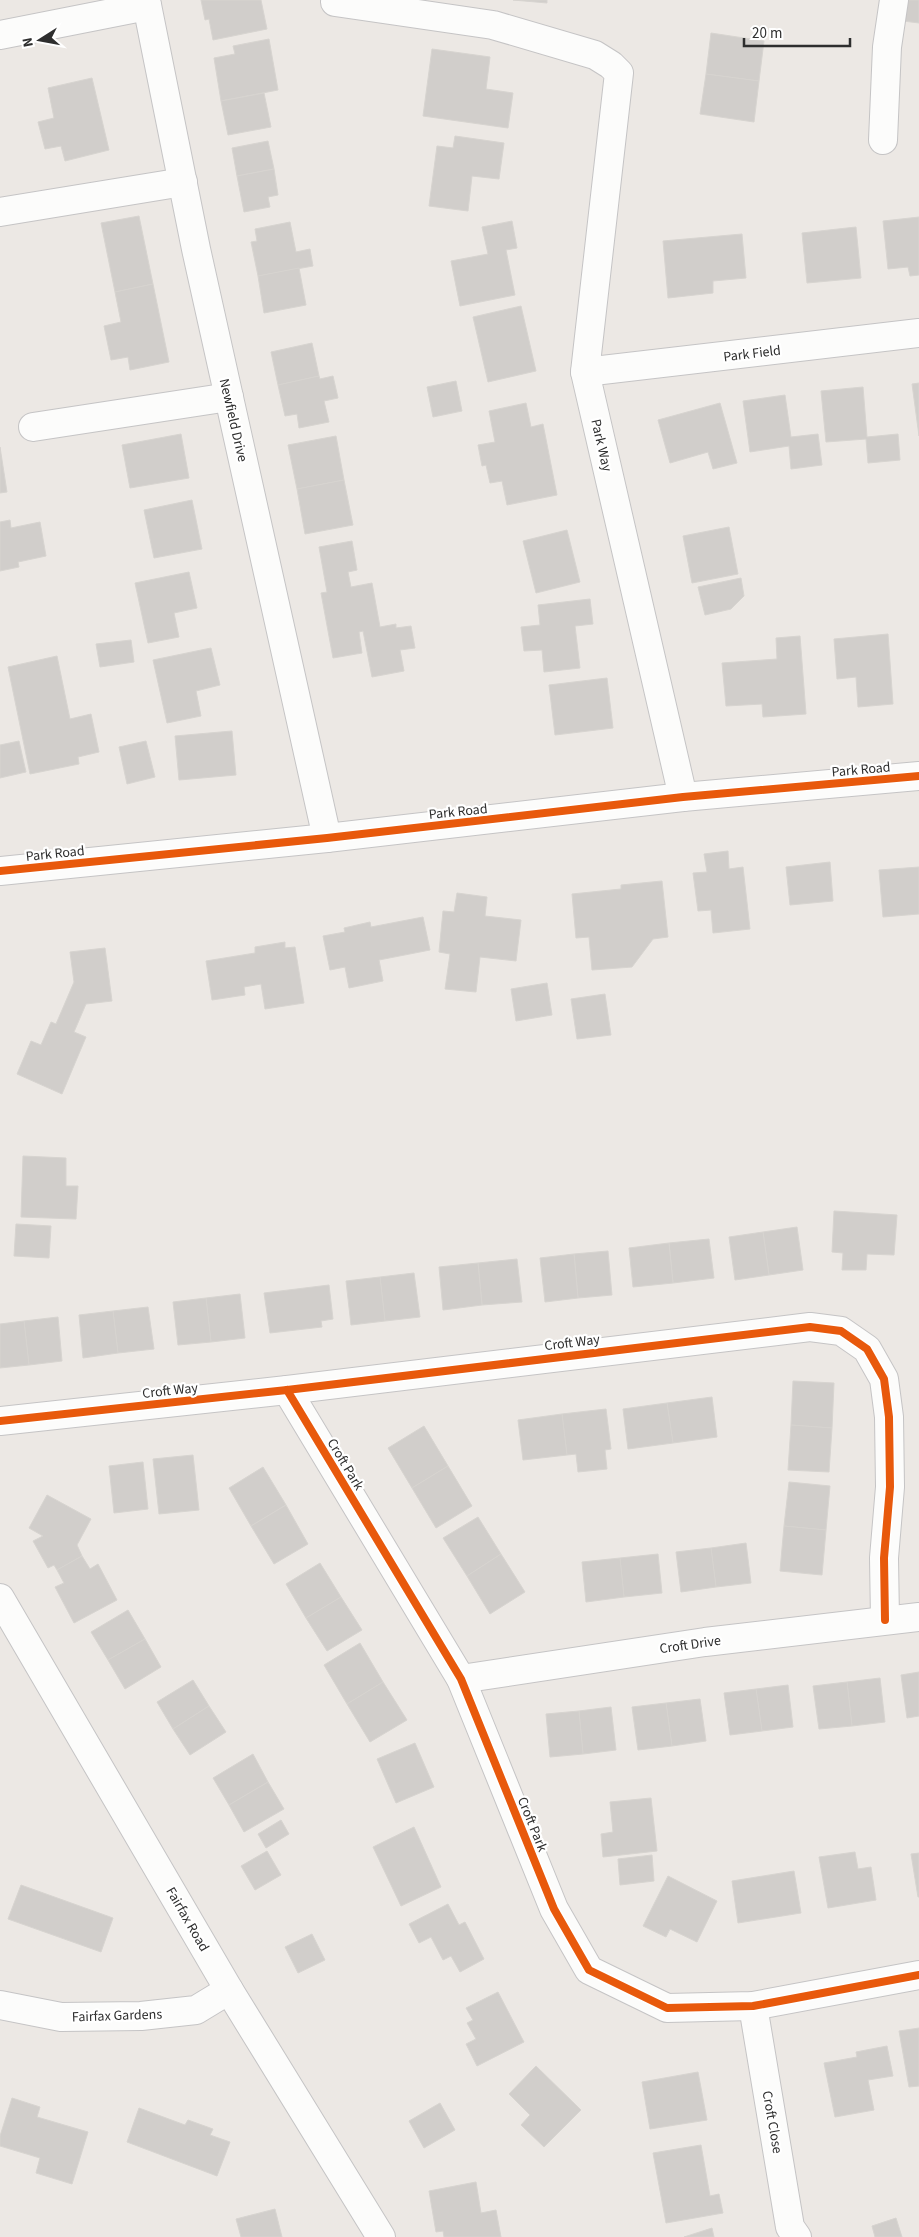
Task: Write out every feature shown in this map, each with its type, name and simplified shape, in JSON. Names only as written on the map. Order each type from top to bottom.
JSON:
[{"type":"street","points":[[883,140],[887,47],[894,0]]},
{"type":"street","name":"Park Way","points":[[335,2],[493,25],[595,55],[612,65],[618,73],[618,88],[585,372],[682,797]]},
{"type":"street","points":[[0,35],[146,3]]},
{"type":"street","name":"Newfield Drive","points":[[146,3],[229,397],[327,838]]},
{"type":"street","points":[[0,212],[183,182]]},
{"type":"street","name":"Park Field","points":[[585,372],[919,333]]},
{"type":"street","points":[[33,427],[229,397]]},
{"type":"street","name":"Park Road","points":[[0,871],[327,838],[682,797],[919,776]]},
{"type":"street","name":"Croft Way","points":[[0,1421],[287,1390],[810,1327],[841,1331],[867,1349],[884,1379],[889,1417],[890,1477],[884,1558],[884,1620]]},
{"type":"street","name":"Croft Park","points":[[287,1390],[461,1679],[554,1909],[589,1970],[667,2008],[753,2006],[919,1975]]},
{"type":"street","name":"Fairfax Road","points":[[0,1598],[229,1990],[381,2237]]},
{"type":"street","name":"Croft Drive","points":[[461,1679],[705,1642],[919,1617]]},
{"type":"street","name":"Fairfax Gardens","points":[[0,2005],[61,2017],[141,2016],[196,2010],[229,1990]]},
{"type":"street","name":"Croft Close","points":[[753,2006],[790,2227],[797,2237]]},
{"type":"building","points":[[201,0],[261,0],[267,29],[213,40],[209,19],[205,20]]},
{"type":"building","points":[[513,0],[547,0],[547,3]]},
{"type":"building","points":[[905,0],[919,0],[919,23],[903,21]]},
{"type":"building","points":[[711,33],[764,41],[759,81],[706,74]]},
{"type":"building","points":[[269,39],[278,90],[221,101],[214,58],[235,54],[233,46]]},
{"type":"building","points":[[432,49],[490,57],[486,89],[513,93],[508,128],[423,116]]},
{"type":"building","points":[[706,74],[759,81],[754,122],[700,114]]},
{"type":"building","points":[[92,78],[109,150],[65,161],[61,146],[45,149],[38,122],[54,118],[48,88]]},
{"type":"building","points":[[264,93],[271,127],[228,135],[221,101]]},
{"type":"building","points":[[455,136],[504,143],[499,179],[472,176],[468,211],[429,206],[437,146],[453,148]]},
{"type":"building","points":[[268,141],[274,169],[237,176],[232,148]]},
{"type":"building","points":[[274,169],[278,195],[268,197],[270,207],[244,212],[237,176]]},
{"type":"building","points":[[139,216],[153,284],[115,292],[101,223]]},
{"type":"building","points":[[919,217],[919,275],[910,276],[908,267],[888,269],[883,221]]},
{"type":"building","points":[[512,221],[517,248],[506,250],[515,295],[460,306],[451,261],[488,254],[482,227]]},
{"type":"building","points":[[290,222],[296,252],[310,249],[313,266],[258,276],[251,242],[257,241],[255,229]]},
{"type":"building","points":[[856,227],[861,278],[807,283],[802,233]]},
{"type":"building","points":[[742,234],[746,278],[713,281],[713,293],[668,298],[663,241]]},
{"type":"building","points":[[299,268],[306,305],[264,313],[258,276]]},
{"type":"building","points":[[153,284],[169,362],[130,370],[128,357],[111,360],[104,326],[121,322],[115,292]]},
{"type":"building","points":[[521,306],[536,371],[488,382],[473,317]]},
{"type":"building","points":[[312,343],[319,376],[278,385],[271,352]]},
{"type":"building","points":[[319,376],[320,379],[333,376],[338,398],[324,401],[329,422],[299,428],[297,414],[285,416],[278,385]]},
{"type":"building","points":[[456,381],[462,411],[433,417],[427,387]]},
{"type":"building","points":[[919,383],[919,436],[912,384]]},
{"type":"building","points":[[863,387],[867,437],[898,434],[900,460],[868,463],[866,439],[826,442],[821,391]]},
{"type":"building","points":[[785,395],[791,437],[818,434],[822,465],[791,469],[789,446],[750,452],[743,401]]},
{"type":"building","points":[[526,403],[531,427],[543,424],[557,495],[507,505],[502,481],[490,483],[486,465],[482,466],[478,445],[495,442],[489,411]]},
{"type":"building","points":[[720,403],[737,463],[713,469],[708,452],[670,463],[658,420]]},
{"type":"building","points":[[181,434],[189,478],[130,488],[122,445]]},
{"type":"building","points":[[336,436],[344,480],[297,489],[288,445]]},
{"type":"building","points":[[0,447],[7,492],[0,493]]},
{"type":"building","points":[[344,480],[353,525],[305,534],[297,489]]},
{"type":"building","points":[[192,500],[202,549],[154,558],[144,510]]},
{"type":"building","points":[[10,520],[11,528],[40,522],[46,556],[18,562],[19,567],[0,571],[0,522]]},
{"type":"building","points":[[729,527],[738,574],[692,583],[683,536]]},
{"type":"building","points":[[567,530],[580,582],[536,593],[523,541]]},
{"type":"building","points":[[352,541],[357,570],[348,572],[351,587],[372,583],[380,627],[396,624],[396,628],[411,626],[415,648],[400,650],[404,671],[372,677],[363,631],[359,632],[362,653],[333,658],[321,593],[327,592],[319,547]]},
{"type":"building","points":[[189,572],[197,608],[174,613],[179,637],[148,643],[135,583]]},
{"type":"building","points":[[741,578],[744,596],[731,609],[705,615],[698,587]]},
{"type":"building","points":[[590,599],[593,624],[575,626],[580,668],[544,672],[542,650],[524,651],[521,627],[540,625],[538,605]]},
{"type":"building","points":[[888,634],[893,704],[858,707],[856,677],[837,679],[834,639]]},
{"type":"building","points":[[800,636],[806,714],[763,717],[762,704],[726,706],[722,663],[777,659],[776,638]]},
{"type":"building","points":[[131,640],[134,662],[100,667],[96,644]]},
{"type":"building","points":[[211,648],[220,685],[196,691],[201,716],[167,723],[153,660]]},
{"type":"building","points":[[57,656],[70,719],[91,714],[99,752],[78,757],[79,764],[30,774],[8,667]]},
{"type":"building","points":[[607,678],[613,728],[555,735],[549,685]]},
{"type":"building","points":[[232,731],[236,775],[179,780],[175,736]]},
{"type":"building","points":[[19,741],[26,772],[0,778],[0,745]]},
{"type":"building","points":[[146,741],[155,777],[127,784],[119,747]]},
{"type":"building","points":[[728,851],[729,869],[743,867],[750,929],[713,933],[711,910],[698,911],[693,873],[707,872],[704,854]]},
{"type":"building","points":[[830,862],[833,901],[790,905],[786,867]]},
{"type":"building","points":[[919,867],[919,914],[883,917],[879,870]]},
{"type":"building","points":[[662,881],[668,937],[653,939],[632,967],[592,970],[589,937],[576,938],[572,894],[621,889],[621,885]]},
{"type":"building","points":[[457,893],[487,897],[485,916],[521,920],[516,961],[480,957],[476,992],[445,989],[450,954],[439,952],[443,911],[454,912]]},
{"type":"building","points":[[423,917],[430,950],[379,960],[383,981],[349,988],[345,967],[330,970],[323,936],[345,932],[344,928],[370,922],[371,927]]},
{"type":"building","points":[[285,942],[285,948],[295,947],[304,1003],[265,1009],[261,984],[244,987],[245,995],[212,1000],[206,961],[255,953],[255,947]]},
{"type":"building","points":[[105,948],[112,1001],[86,1004],[74,1032],[86,1037],[62,1094],[17,1074],[31,1041],[41,1045],[51,1022],[56,1024],[74,982],[70,952]]},
{"type":"building","points":[[547,983],[552,1015],[516,1021],[511,989]]},
{"type":"building","points":[[605,994],[611,1035],[577,1039],[571,999]]},
{"type":"building","points":[[23,1156],[66,1158],[66,1186],[78,1186],[76,1219],[21,1217]]},
{"type":"building","points":[[834,1211],[897,1215],[894,1255],[867,1254],[866,1270],[842,1270],[843,1253],[832,1252]]},
{"type":"building","points":[[16,1224],[51,1226],[49,1258],[14,1256]]},
{"type":"building","points":[[797,1227],[803,1270],[769,1275],[763,1232]]},
{"type":"building","points":[[763,1232],[769,1275],[735,1280],[729,1237]]},
{"type":"building","points":[[709,1239],[714,1278],[673,1283],[669,1243]]},
{"type":"building","points":[[669,1243],[673,1283],[633,1287],[629,1248]]},
{"type":"building","points":[[608,1251],[612,1295],[578,1298],[574,1254]]},
{"type":"building","points":[[574,1254],[578,1298],[545,1302],[540,1258]]},
{"type":"building","points":[[517,1259],[522,1302],[482,1305],[478,1263]]},
{"type":"building","points":[[478,1263],[482,1305],[443,1310],[439,1267]]},
{"type":"building","points":[[414,1273],[420,1317],[385,1321],[380,1277]]},
{"type":"building","points":[[380,1277],[385,1321],[351,1325],[346,1281]]},
{"type":"building","points":[[329,1285],[333,1319],[321,1321],[322,1327],[270,1333],[264,1293]]},
{"type":"building","points":[[240,1294],[245,1338],[211,1342],[206,1298]]},
{"type":"building","points":[[206,1298],[211,1342],[178,1345],[173,1302]]},
{"type":"building","points":[[148,1307],[154,1349],[118,1353],[113,1311]]},
{"type":"building","points":[[113,1311],[118,1353],[83,1358],[79,1315]]},
{"type":"building","points":[[58,1317],[62,1361],[29,1365],[24,1321]]},
{"type":"building","points":[[24,1321],[29,1365],[0,1368],[0,1324]]},
{"type":"building","points":[[793,1381],[834,1383],[832,1428],[791,1425]]},
{"type":"building","points":[[712,1397],[717,1437],[673,1443],[667,1403]]},
{"type":"building","points":[[667,1403],[673,1443],[628,1449],[623,1409]]},
{"type":"building","points":[[606,1409],[611,1449],[605,1450],[607,1469],[578,1472],[576,1454],[567,1455],[562,1414]]},
{"type":"building","points":[[562,1414],[567,1455],[523,1460],[518,1420]]},
{"type":"building","points":[[791,1425],[832,1428],[829,1472],[788,1470]]},
{"type":"building","points":[[424,1426],[448,1466],[412,1488],[388,1448]]},
{"type":"building","points":[[193,1455],[199,1510],[159,1514],[153,1459]]},
{"type":"building","points":[[143,1462],[148,1509],[114,1513],[109,1466]]},
{"type":"building","points":[[448,1466],[472,1506],[436,1528],[412,1488]]},
{"type":"building","points":[[263,1467],[286,1505],[251,1526],[229,1488]]},
{"type":"building","points":[[789,1482],[830,1486],[826,1530],[784,1526]]},
{"type":"building","points":[[47,1495],[91,1519],[77,1545],[82,1556],[57,1570],[54,1565],[48,1568],[33,1541],[43,1536],[29,1528]]},
{"type":"building","points":[[286,1505],[308,1544],[274,1564],[251,1526]]},
{"type":"building","points":[[478,1517],[501,1554],[467,1576],[443,1538]]},
{"type":"building","points":[[784,1526],[826,1530],[822,1575],[780,1571]]},
{"type":"building","points":[[746,1543],[751,1583],[716,1587],[711,1548]]},
{"type":"building","points":[[711,1548],[716,1587],[681,1592],[676,1552]]},
{"type":"building","points":[[501,1554],[525,1592],[490,1614],[467,1576]]},
{"type":"building","points":[[658,1554],[662,1593],[624,1597],[620,1558]]},
{"type":"building","points":[[82,1556],[90,1569],[98,1564],[117,1600],[74,1623],[55,1587],[64,1583],[57,1570]]},
{"type":"building","points":[[620,1558],[624,1597],[586,1602],[582,1562]]},
{"type":"building","points":[[320,1563],[341,1597],[306,1618],[286,1584]]},
{"type":"building","points":[[341,1597],[362,1630],[327,1651],[306,1618]]},
{"type":"building","points":[[128,1610],[145,1639],[108,1660],[91,1632]]},
{"type":"building","points":[[145,1639],[161,1667],[125,1689],[108,1660]]},
{"type":"building","points":[[360,1643],[383,1682],[347,1704],[324,1665]]},
{"type":"building","points":[[919,1672],[919,1716],[907,1718],[901,1675]]},
{"type":"building","points":[[880,1678],[885,1722],[852,1726],[847,1682]]},
{"type":"building","points":[[193,1680],[209,1706],[173,1729],[157,1702]]},
{"type":"building","points":[[383,1682],[407,1720],[370,1742],[347,1704]]},
{"type":"building","points":[[847,1682],[852,1726],[819,1729],[813,1686]]},
{"type":"building","points":[[788,1685],[793,1727],[762,1731],[756,1689]]},
{"type":"building","points":[[756,1689],[762,1731],[730,1735],[724,1693]]},
{"type":"building","points":[[700,1699],[706,1741],[672,1746],[666,1703]]},
{"type":"building","points":[[666,1703],[672,1746],[638,1750],[632,1707]]},
{"type":"building","points":[[209,1706],[226,1732],[190,1755],[173,1729]]},
{"type":"building","points":[[611,1707],[616,1750],[583,1754],[579,1711]]},
{"type":"building","points":[[579,1711],[583,1754],[550,1757],[546,1714]]},
{"type":"building","points":[[415,1743],[434,1787],[396,1803],[377,1759]]},
{"type":"building","points":[[253,1754],[268,1782],[229,1805],[213,1778]]},
{"type":"building","points":[[268,1782],[284,1809],[244,1832],[229,1805]]},
{"type":"building","points":[[651,1798],[657,1851],[603,1857],[601,1834],[613,1832],[610,1802]]},
{"type":"building","points":[[281,1820],[289,1834],[266,1848],[258,1834]]},
{"type":"building","points":[[414,1827],[441,1887],[401,1906],[373,1847]]},
{"type":"building","points":[[267,1851],[281,1875],[255,1890],[241,1866]]},
{"type":"building","points":[[855,1852],[858,1869],[871,1867],[876,1900],[828,1908],[819,1857]]},
{"type":"building","points":[[919,1853],[919,1897],[918,1897],[911,1854]]},
{"type":"building","points":[[652,1855],[654,1881],[620,1885],[618,1859]]},
{"type":"building","points":[[794,1871],[801,1913],[738,1923],[732,1881]]},
{"type":"building","points":[[668,1876],[717,1901],[697,1942],[670,1929],[666,1937],[643,1926]]},
{"type":"building","points":[[21,1885],[113,1918],[101,1952],[8,1919]]},
{"type":"building","points":[[448,1904],[459,1925],[465,1922],[484,1959],[460,1972],[451,1956],[443,1960],[431,1937],[419,1943],[409,1924]]},
{"type":"building","points":[[312,1934],[325,1960],[298,1973],[285,1947]]},
{"type":"building","points":[[498,1992],[524,2042],[477,2066],[466,2044],[476,2039],[467,2023],[473,2020],[466,2008]]},
{"type":"building","points":[[919,2028],[919,2086],[909,2087],[899,2031]]},
{"type":"building","points":[[887,2046],[893,2076],[868,2080],[874,2110],[835,2117],[824,2063],[857,2057],[856,2052]]},
{"type":"building","points":[[536,2066],[581,2110],[544,2147],[521,2125],[530,2115],[509,2094]]},
{"type":"building","points":[[698,2072],[707,2120],[650,2129],[642,2082]]},
{"type":"building","points":[[12,2098],[40,2107],[37,2117],[88,2132],[72,2184],[36,2173],[40,2158],[0,2146],[0,2136]]},
{"type":"building","points":[[440,2103],[455,2130],[424,2148],[409,2121]]},
{"type":"building","points":[[139,2108],[185,2125],[188,2120],[213,2129],[210,2135],[230,2142],[217,2176],[127,2142]]},
{"type":"building","points":[[701,2145],[710,2196],[719,2194],[723,2213],[666,2223],[653,2153]]},
{"type":"building","points":[[476,2182],[481,2213],[496,2210],[501,2237],[444,2237],[443,2231],[436,2232],[429,2191]]},
{"type":"building","points":[[275,2209],[282,2237],[241,2237],[236,2219]]},
{"type":"building","points":[[896,2218],[902,2237],[875,2237],[872,2226]]},
{"type":"building","points":[[712,2228],[714,2237],[684,2237]]},
{"type":"cycle path","points":[[0,871],[327,838],[683,797],[919,776]]},
{"type":"cycle path","points":[[0,1421],[287,1390],[810,1327],[841,1331],[867,1349],[884,1379],[889,1417],[890,1487],[884,1558],[885,1620]]},
{"type":"cycle path","points":[[287,1390],[461,1679],[554,1909],[589,1970],[667,2008],[753,2006],[919,1975]]}]
